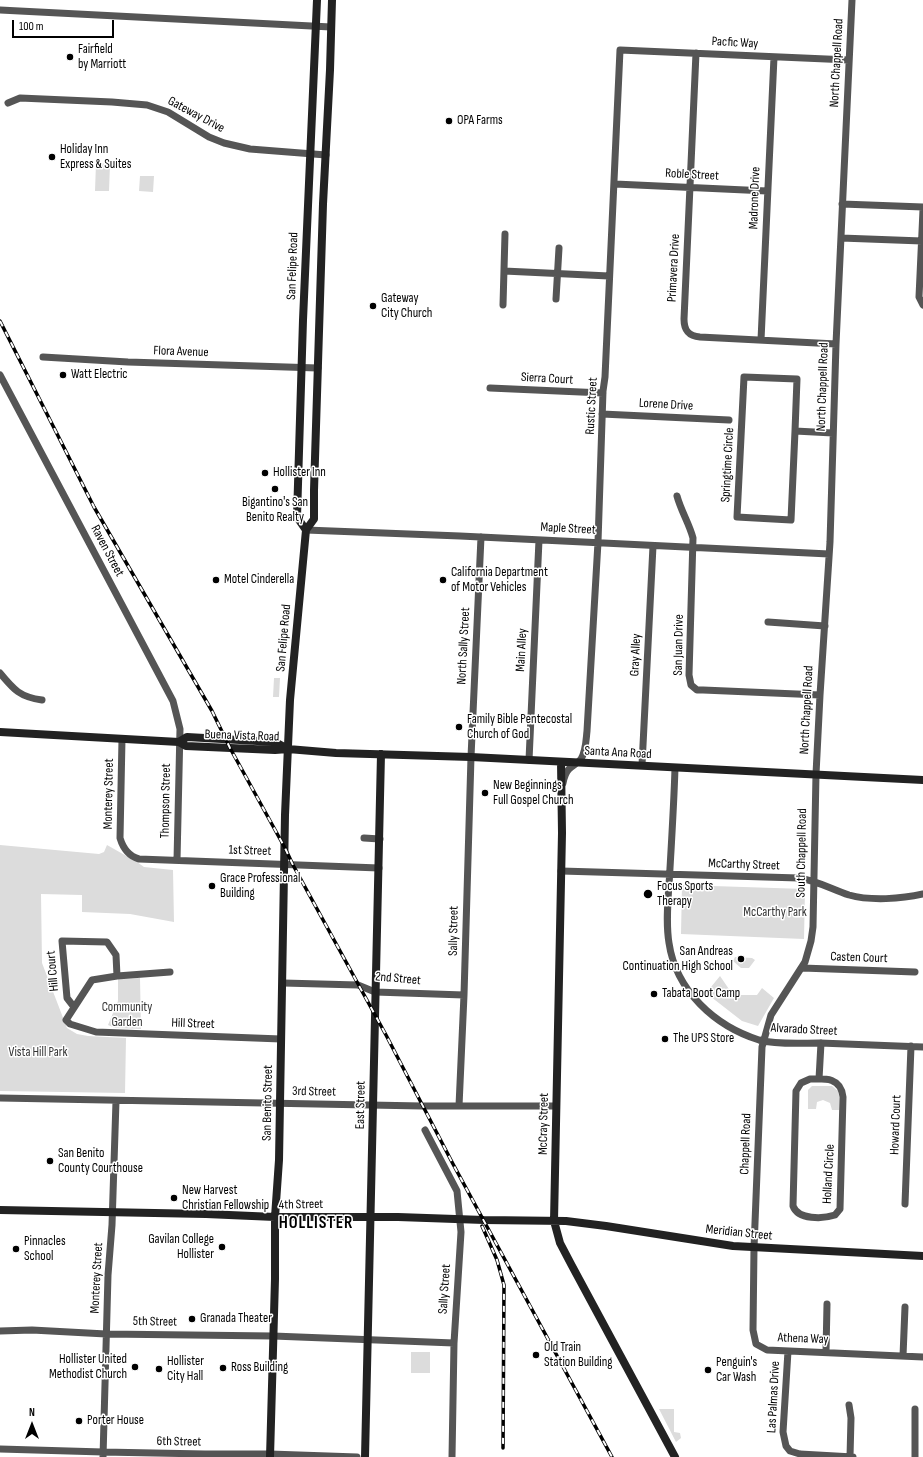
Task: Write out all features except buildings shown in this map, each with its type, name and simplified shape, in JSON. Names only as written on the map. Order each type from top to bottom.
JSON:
[{"type":"street","name":"San Felipe Road","points":[[306,530],[297,517],[317,0]]},
{"type":"street","name":"San Felipe Road","points":[[288,749],[290,700],[306,530],[314,519],[318,368],[332,0]]},
{"type":"street","name":"North Chappell Road","points":[[816,774],[829,554],[836,344],[852,0]]},
{"type":"street","points":[[0,10],[331,27]]},
{"type":"street","name":"Pacfic Way","points":[[620,50],[849,60]]},
{"type":"street","name":"Rustic Street","points":[[562,788],[566,773],[578,762],[585,750],[587,731],[598,542],[603,393],[606,377],[609,276],[615,184],[620,50]]},
{"type":"street","name":"Primavera Drive","points":[[696,53],[684,314],[685,328],[687,332],[695,337],[836,344]]},
{"type":"street","name":"Madrone Drive","points":[[761,340],[774,57]]},
{"type":"street","name":"Gateway Drive","points":[[8,103],[20,98],[147,105],[168,112],[201,132],[224,143],[250,149],[326,155]]},
{"type":"street","name":"Roble Street","points":[[615,184],[767,191]]},
{"type":"street","points":[[842,204],[923,207]]},
{"type":"street","points":[[922,305],[919,297],[923,210]]},
{"type":"street","points":[[502,305],[505,234]]},
{"type":"street","points":[[841,238],[922,241]]},
{"type":"street","points":[[556,299],[559,248]]},
{"type":"street","points":[[504,271],[609,276]]},
{"type":"street","name":"Flora Avenue","points":[[43,357],[318,368]]},
{"type":"street","name":"Raven Street","points":[[0,375],[173,701],[180,729],[179,742]]},
{"type":"street","name":"Springtime Circle","points":[[744,377],[797,379],[794,431],[791,520],[738,517],[744,377]]},
{"type":"street","name":"Sierra Court","points":[[490,388],[603,393]]},
{"type":"street","name":"Lorene Drive","points":[[602,414],[729,420]]},
{"type":"street","points":[[794,431],[833,433]]},
{"type":"street","points":[[677,496],[680,508],[691,530],[693,548]]},
{"type":"street","name":"Maple Street","points":[[306,530],[598,542],[829,554]]},
{"type":"street","name":"North Sally Street","points":[[471,757],[481,537]]},
{"type":"street","name":"Main Alley","points":[[529,760],[539,540]]},
{"type":"street","name":"Gray Alley","points":[[642,766],[653,546]]},
{"type":"street","name":"San Juan Drive","points":[[693,548],[690,675],[691,685],[693,688],[703,690],[820,695]]},
{"type":"street","points":[[768,622],[825,626]]},
{"type":"street","points":[[0,674],[16,691],[31,698],[42,700]]},
{"type":"street","name":"Buena Vista Road","points":[[0,732],[179,742],[186,746],[275,750],[288,749]]},
{"type":"street","name":"Monterey Street","points":[[122,739],[120,838],[125,849]]},
{"type":"street","name":"Thompson Street","points":[[178,860],[179,742]]},
{"type":"street","name":"Santa Ana Road","points":[[288,749],[336,753],[471,757],[923,780]]},
{"type":"street","name":"San Benito Street","points":[[270,1456],[275,1279],[275,1217],[279,1160],[288,749]]},
{"type":"street","name":"East Street","points":[[365,1457],[375,992],[380,839],[380,754]]},
{"type":"street","name":"Sally Street","points":[[459,1106],[471,757]]},
{"type":"street","name":"McCray Street","points":[[561,762],[561,871],[554,1221],[560,1243],[675,1457]]},
{"type":"street","name":"Alvarado Street","points":[[676,768],[668,912],[668,942],[674,962],[683,982],[696,1000],[708,1013],[718,1020],[731,1028],[761,1040],[793,1043],[923,1047]]},
{"type":"street","name":"South Chappell Road","points":[[764,1040],[771,1015],[802,968],[811,941],[814,881],[816,774]]},
{"type":"street","points":[[364,838],[380,839]]},
{"type":"street","name":"1st Street","points":[[125,849],[133,858],[138,859],[379,868]]},
{"type":"street","name":"McCarthy Street","points":[[561,871],[799,878],[814,881],[842,892],[859,896],[896,897],[923,894]]},
{"type":"street","name":"Hill Court","points":[[74,1007],[67,998],[62,941],[107,942],[116,955],[117,976]]},
{"type":"street","name":"Casten Court","points":[[802,968],[915,972]]},
{"type":"street","name":"Hill Court","points":[[66,1020],[92,980],[117,976],[170,972]]},
{"type":"street","name":"2nd Street","points":[[283,983],[358,985],[375,992],[464,995]]},
{"type":"street","name":"Hill Street","points":[[66,1020],[70,1024],[96,1032],[281,1039]]},
{"type":"street","name":"Chappell Road","points":[[754,1248],[762,1054],[764,1040]]},
{"type":"street","points":[[819,1079],[821,1043]]},
{"type":"street","name":"Howard Court","points":[[905,1204],[911,1046]]},
{"type":"street","name":"Holland Circle","points":[[810,1079],[819,1079],[837,1083],[840,1086],[843,1097],[840,1209],[835,1215],[825,1217],[798,1214],[795,1210],[793,1200],[796,1091],[804,1082],[810,1079]]},
{"type":"street","name":"3rd Street","points":[[0,1098],[459,1106],[556,1106]]},
{"type":"street","name":"Monterey Street","points":[[103,1455],[108,1275],[116,1101]]},
{"type":"street","name":"Sally Street","points":[[424,1130],[457,1191],[460,1219],[461,1232],[454,1343],[452,1457]]},
{"type":"street","name":"4th Street","points":[[0,1210],[206,1214],[275,1217],[370,1217],[554,1221]]},
{"type":"street","name":"Meridian Street","points":[[554,1221],[591,1224],[696,1241],[754,1248],[923,1256]]},
{"type":"street","name":"Athena Way","points":[[754,1248],[753,1330],[756,1344],[767,1350],[923,1356]]},
{"type":"street","points":[[826,1352],[827,1304]]},
{"type":"street","points":[[903,1356],[905,1306]]},
{"type":"street","name":"5th Street","points":[[0,1331],[32,1330],[106,1334],[273,1336],[454,1343]]},
{"type":"street","name":"Las Palmas Drive","points":[[788,1351],[784,1432],[786,1446],[790,1450],[800,1454],[853,1457]]},
{"type":"street","points":[[849,1405],[851,1418],[850,1457]]},
{"type":"street","points":[[914,1409],[915,1457]]},
{"type":"street","name":"6th Street","points":[[0,1449],[103,1455],[205,1454],[357,1457]]},
{"type":"green space","points":[[96,163],[110,164],[109,191],[95,191]]},
{"type":"green space","points":[[140,176],[154,176],[153,192],[139,191]]},
{"type":"green space","points":[[274,678],[280,678],[279,697],[273,697]]},
{"type":"green space","name":"Vista Hill Park","points":[[0,845],[99,854],[104,852],[107,845],[144,867],[173,870],[174,922],[130,914],[82,912],[82,895],[41,894],[42,963],[67,1028],[77,1034],[88,1036],[126,1038],[125,1093],[0,1091]]},
{"type":"green space","name":"McCarthy Park","points":[[682,885],[805,889],[804,939],[681,934]]},
{"type":"green space","points":[[735,957],[752,958],[755,960],[749,968],[741,968],[733,961]]},
{"type":"green space","points":[[720,976],[733,995],[757,995],[762,988],[774,998],[758,1026],[742,1021],[706,993]]},
{"type":"green space","name":"Community Garden","points":[[140,978],[141,1029],[115,1028],[108,1025],[118,1001],[118,979]]},
{"type":"green space","points":[[812,1086],[832,1086],[839,1092],[839,1110],[832,1110],[830,1103],[823,1100],[817,1102],[816,1109],[808,1109],[808,1090]]},
{"type":"green space","points":[[411,1352],[430,1352],[430,1373],[411,1373]]},
{"type":"green space","points":[[659,1409],[674,1409],[674,1432],[680,1433],[681,1438],[676,1442]]},
{"type":"railway","points":[[0,321],[94,507],[212,711],[230,748],[386,1035],[453,1164],[612,1457]]},
{"type":"railway","points":[[482,1226],[497,1260],[504,1285],[503,1448]]},
{"type":"place","name":"Fairfield by Marriott","points":[[70,57]]},
{"type":"place","name":"OPA Farms","points":[[449,121]]},
{"type":"place","name":"Holiday Inn Express & Suites","points":[[52,157]]},
{"type":"place","name":"Gateway City Church","points":[[373,306]]},
{"type":"place","name":"Watt Electric","points":[[63,375]]},
{"type":"place","name":"Hollister Inn","points":[[265,473]]},
{"type":"place","name":"Bigantino's San Benito Realty","points":[[275,489]]},
{"type":"place","name":"Motel Cinderella","points":[[216,580]]},
{"type":"place","name":"California Department of Motor Vehicles","points":[[443,580]]},
{"type":"place","name":"Family Bible Pentecostal Church of God","points":[[459,727]]},
{"type":"place","name":"New Beginnings Full Gospel Church","points":[[485,793]]},
{"type":"place","name":"Grace Professional Building","points":[[212,886]]},
{"type":"place","name":"Focus Sports Therapy","points":[[648,894]]},
{"type":"place","name":"San Andreas Continuation High School","points":[[741,959]]},
{"type":"place","name":"Tabata Boot Camp","points":[[654,994]]},
{"type":"place","name":"The UPS Store","points":[[665,1039]]},
{"type":"place","name":"San Benito County Courthouse","points":[[50,1161]]},
{"type":"place","name":"New Harvest Christian Fellowship","points":[[174,1198]]},
{"type":"place","name":"Gavilan College Hollister","points":[[222,1247]]},
{"type":"place","name":"Pinnacles School","points":[[16,1249]]},
{"type":"place","name":"Granada Theater","points":[[192,1319]]},
{"type":"place","name":"Old Train Station Building","points":[[536,1355]]},
{"type":"place","name":"Hollister United Methodist Church","points":[[135,1367]]},
{"type":"place","name":"Ross Building","points":[[223,1368]]},
{"type":"place","name":"Hollister City Hall","points":[[159,1369]]},
{"type":"place","name":"Penguin's Car Wash","points":[[708,1370]]},
{"type":"place","name":"Porter House","points":[[79,1421]]},
{"type":"district","name":"HOLLISTER","points":[[316,1224]]}]
